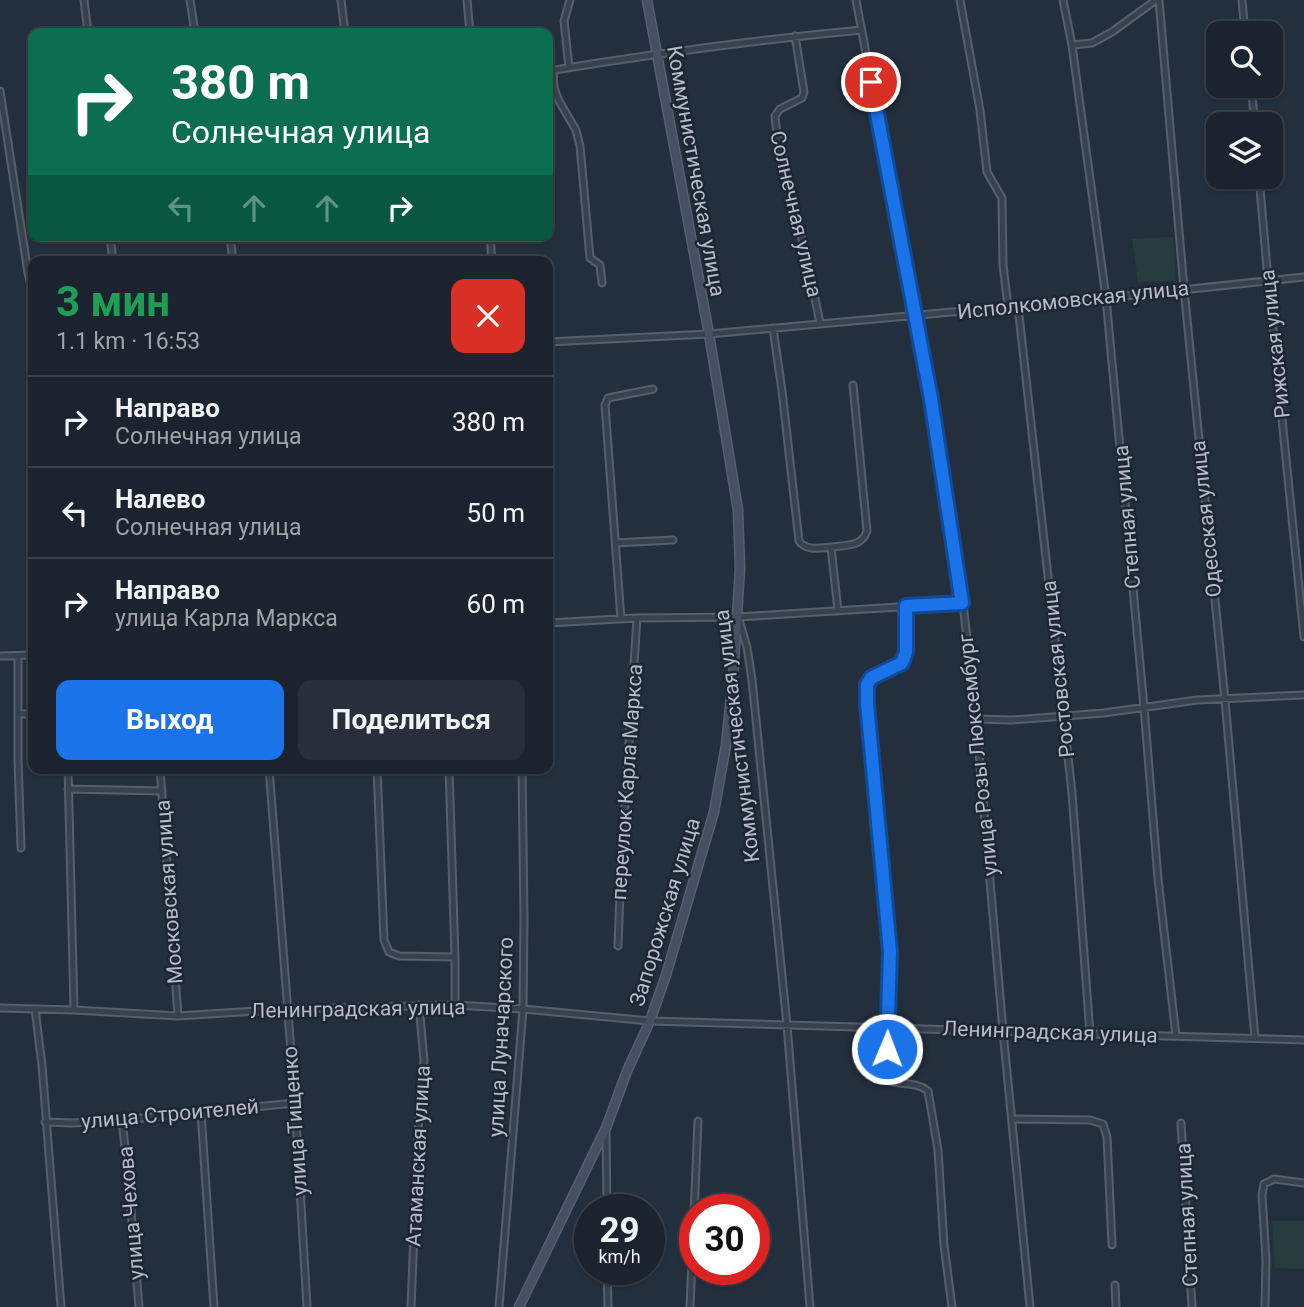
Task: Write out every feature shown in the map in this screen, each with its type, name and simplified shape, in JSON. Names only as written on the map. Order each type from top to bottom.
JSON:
[{"type":"main road","name":"Коммунистическая улица","points":[[647,0],[709,334],[738,510],[738,617]]},
{"type":"main road","name":"Запорожская улица","points":[[606,1128],[627,1071],[650,1021],[714,812],[726,744],[738,617]]},
{"type":"main road","points":[[519,1307],[606,1128]]},
{"type":"street","points":[[84,0],[87,28]]},
{"type":"street","points":[[190,0],[194,28]]},
{"type":"street","points":[[341,0],[344,28]]},
{"type":"street","points":[[467,0],[470,28]]},
{"type":"street","points":[[569,67],[564,21],[570,0]]},
{"type":"street","name":"улица Розы Люксембург","points":[[856,0],[933,411],[962,603],[976,719],[1030,1307]]},
{"type":"street","points":[[960,0],[981,110],[987,172],[1002,198],[1003,265],[1008,307]]},
{"type":"street","name":"Степная улица","points":[[1063,0],[1072,45],[1106,298],[1158,879],[1176,1036]]},
{"type":"street","points":[[1072,45],[1092,43],[1158,0]]},
{"type":"street","name":"Одесская улица","points":[[1158,0],[1255,1038]]},
{"type":"street","points":[[1242,0],[1244,21]]},
{"type":"street","points":[[553,70],[657,54],[861,30]]},
{"type":"street","name":"Солнечная улица","points":[[795,36],[804,92],[802,98],[780,109],[775,116],[820,323]]},
{"type":"street","points":[[553,84],[559,101],[576,130],[580,146],[590,258],[600,265],[602,283]]},
{"type":"street","points":[[0,91],[28,273]]},
{"type":"street","name":"Рижская улица","points":[[1260,189],[1304,637]]},
{"type":"street","name":"Исполкомовская улица","points":[[553,342],[709,334],[1304,277]]},
{"type":"street","name":"Ростовская улица","points":[[1018,306],[1073,806],[1090,1034]]},
{"type":"street","points":[[773,328],[799,541],[802,546],[808,548],[858,544],[865,539],[867,531],[853,385]]},
{"type":"street","points":[[621,619],[605,405],[608,398],[653,389]]},
{"type":"street","points":[[615,543],[673,540]]},
{"type":"street","points":[[831,547],[838,611]]},
{"type":"street","points":[[553,623],[738,617],[962,603]]},
{"type":"street","points":[[906,606],[906,652],[902,663],[871,678],[867,685],[890,952],[886,1071],[890,1081],[920,1085],[928,1091],[938,1150],[944,1245],[952,1307]]},
{"type":"street","name":"Коммунистическая улица","points":[[738,617],[747,647],[752,680],[787,1025],[810,1307]]},
{"type":"street","name":"переулок Карла Маркса","points":[[618,946],[638,618]]},
{"type":"street","points":[[0,656],[28,655]]},
{"type":"street","points":[[18,656],[21,848]]},
{"type":"street","points":[[976,719],[1012,720],[1104,713],[1197,701],[1304,695]]},
{"type":"street","points":[[18,713],[28,714]]},
{"type":"street","points":[[68,774],[74,1010]]},
{"type":"street","name":"Московская улица","points":[[161,774],[178,1016]]},
{"type":"street","name":"улица Тищенко","points":[[270,774],[307,1307]]},
{"type":"street","points":[[377,774],[384,940],[389,952],[399,956],[455,957]]},
{"type":"street","points":[[449,774],[455,1005]]},
{"type":"street","name":"улица Луначарского","points":[[499,1307],[523,1009],[522,774]]},
{"type":"street","points":[[68,789],[162,791]]},
{"type":"street","name":"Атаманская улица","points":[[411,1307],[419,1110],[424,1060],[419,1005]]},
{"type":"street","name":"Ленинградская улица","points":[[0,1008],[178,1016],[288,1009],[455,1005],[650,1021],[1304,1040]]},
{"type":"street","points":[[35,1009],[61,1307]]},
{"type":"street","name":"улица Строителей","points":[[45,1122],[72,1123],[295,1103]]},
{"type":"street","points":[[201,1112],[214,1307]]},
{"type":"street","name":"улица Чехова","points":[[122,1119],[139,1307]]},
{"type":"street","points":[[1012,1119],[1090,1120],[1103,1124],[1107,1137],[1112,1245]]},
{"type":"street","points":[[690,1307],[698,1121]]},
{"type":"street","name":"Степная улица","points":[[1181,1123],[1192,1307]]},
{"type":"street","name":"Запорожская улица","points":[[606,1128],[607,1194]]},
{"type":"street","points":[[1265,1307],[1264,1184],[1274,1180],[1304,1183]]},
{"type":"street","points":[[1115,1284],[1116,1307]]},
{"type":"street","points":[[607,1285],[608,1307]]},
{"type":"green space","points":[[1173,237],[1176,281],[1138,282],[1132,239]]},
{"type":"green space","points":[[1272,1221],[1304,1221],[1304,1269],[1275,1268]]},
{"type":"route","points":[[871,82],[931,399],[962,603],[906,606],[906,652],[902,663],[871,678],[867,685],[890,952],[887,1049]]}]
